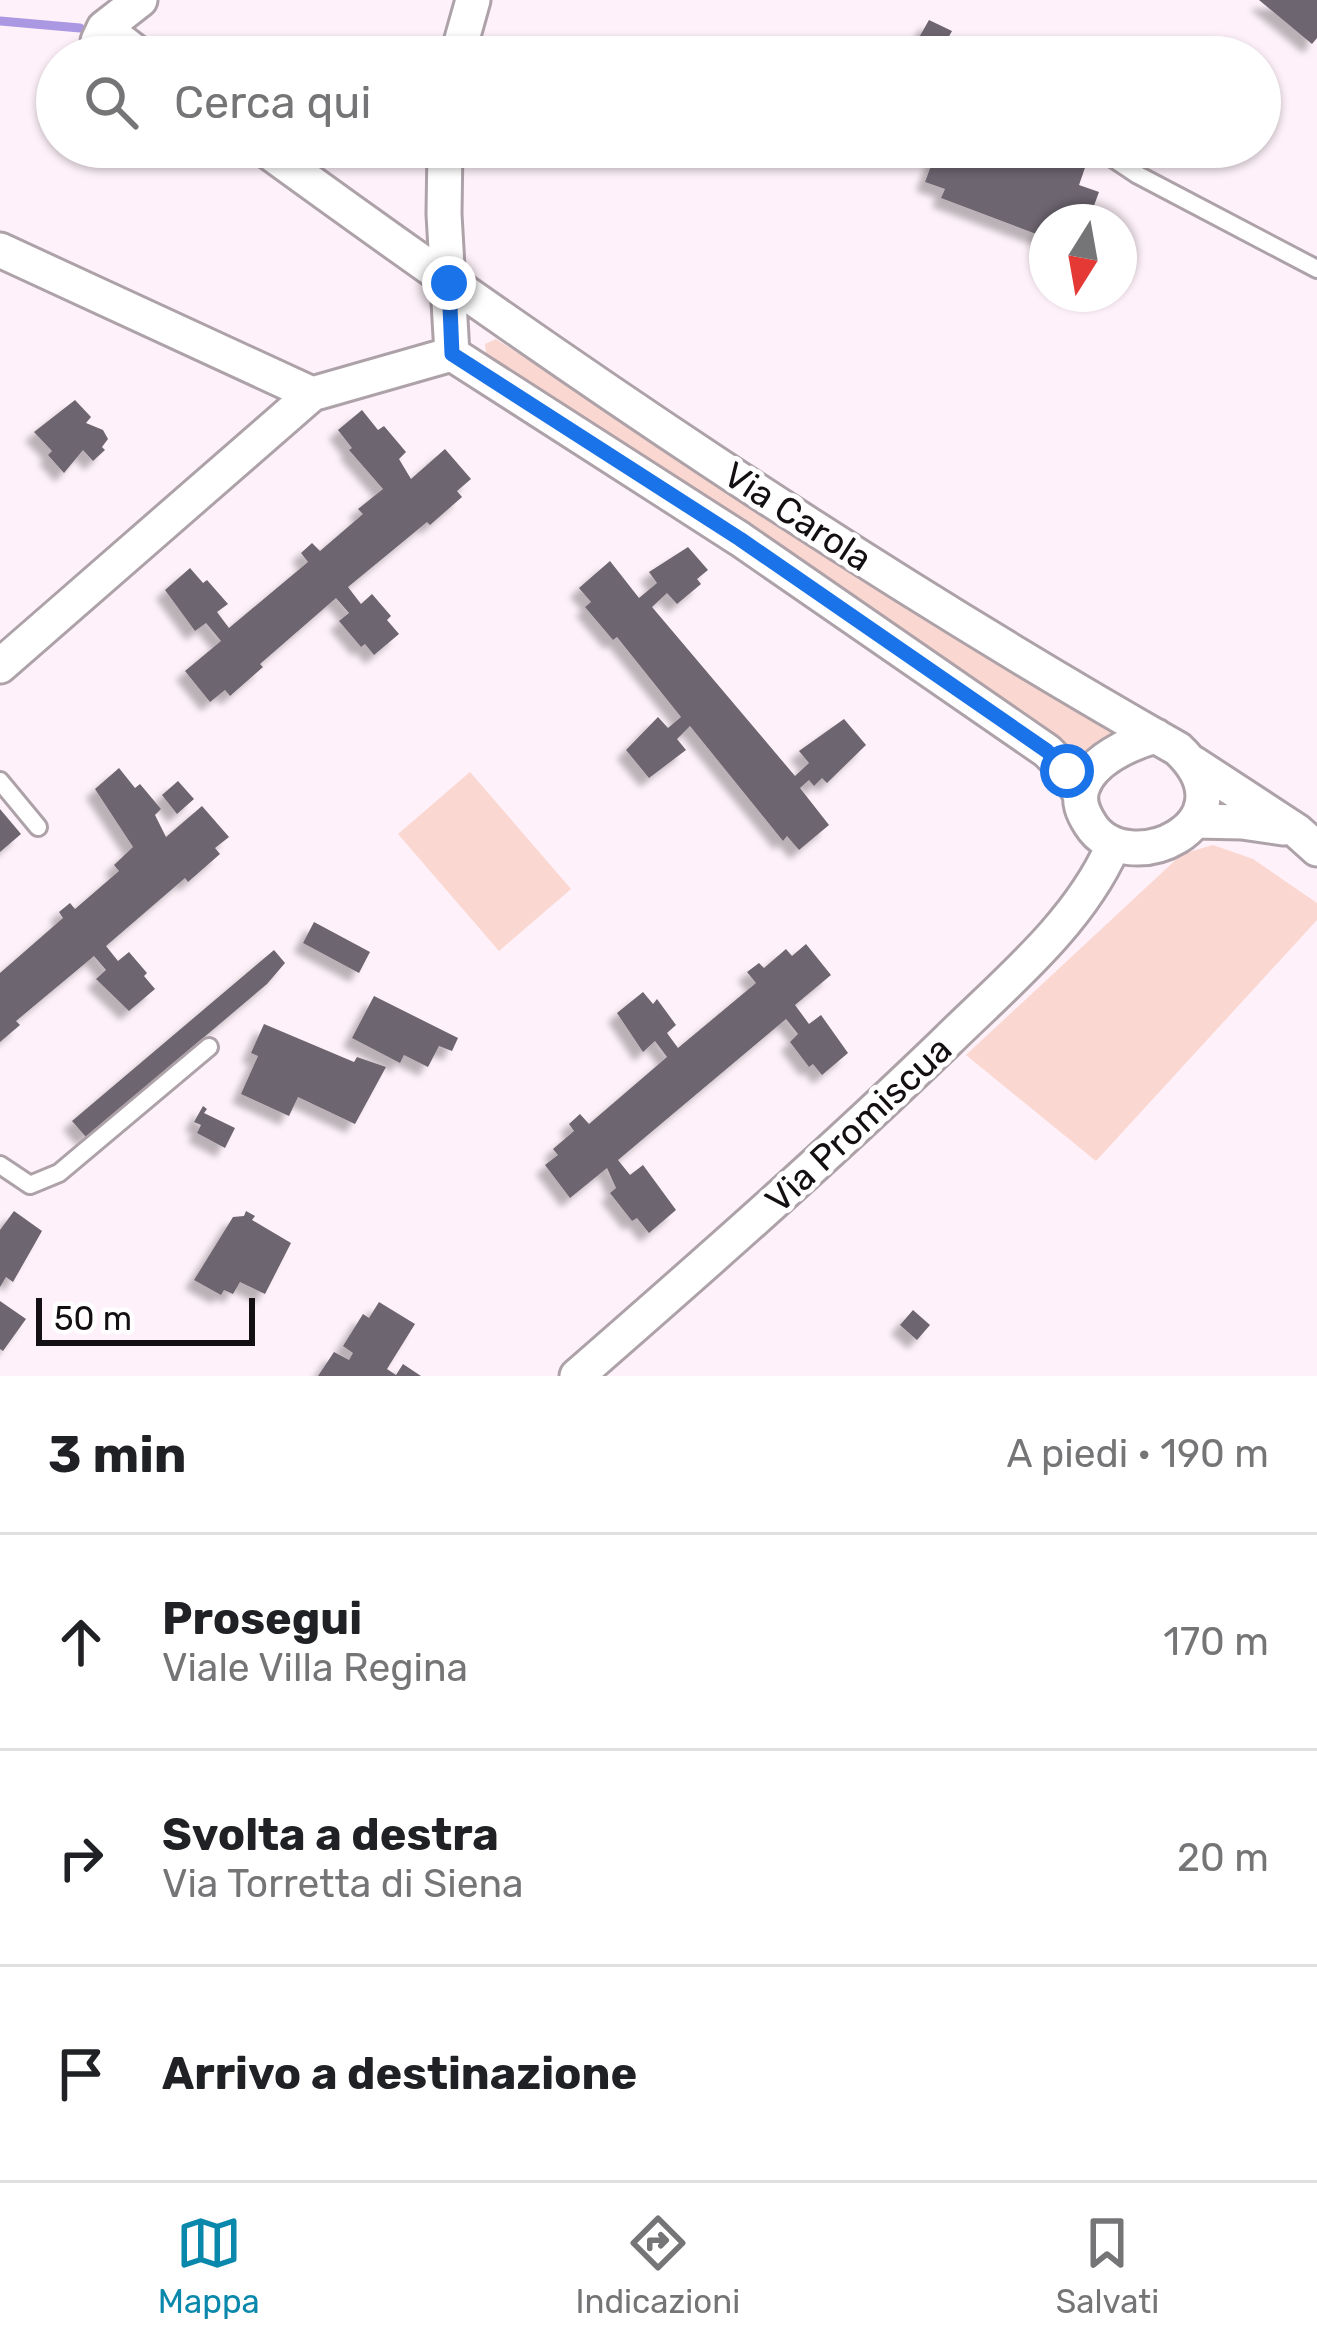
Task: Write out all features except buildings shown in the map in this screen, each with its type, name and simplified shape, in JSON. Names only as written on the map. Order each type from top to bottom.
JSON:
[{"type":"street","points":[[105,36],[101,34],[140,0]]},
{"type":"street","points":[[463,36],[473,0]]},
{"type":"street","name":"Via Carola","points":[[291,168],[449,283],[741,481],[905,586],[1156,736]]},
{"type":"street","points":[[446,168],[452,354]]},
{"type":"street","points":[[1,251],[312,394]]},
{"type":"street","points":[[0,666],[312,394],[452,354],[740,539],[1047,751],[1067,771],[1094,831],[1112,848],[1135,850],[1173,838],[1196,821],[1205,800],[1193,763]]},
{"type":"street","points":[[1080,794],[1102,763],[1132,742],[1156,736],[1307,840]]},
{"type":"street","points":[[1196,821],[1242,822],[1307,840]]},
{"type":"street","name":"Via Promiscua","points":[[577,1376],[817,1167],[1024,965],[1096,884],[1112,848]]},
{"type":"lane","points":[[1128,168],[1317,269]]},
{"type":"lane","points":[[0,781],[38,826]]},
{"type":"lane","points":[[0,1165],[30,1185],[59,1173],[209,1047]]},
{"type":"shaded area","points":[[496,339],[863,576],[1121,730],[1081,771],[487,362],[485,344]]},
{"type":"shaded area","points":[[470,772],[571,889],[499,951],[398,834]]},
{"type":"shaded area","points":[[1213,845],[1253,859],[1317,903],[1317,920],[1096,1161],[966,1055],[1182,854]]},
{"type":"waterway","points":[[0,21],[80,28]]},
{"type":"route","points":[[449,283],[452,354],[740,539],[1047,751],[1067,771]]}]
